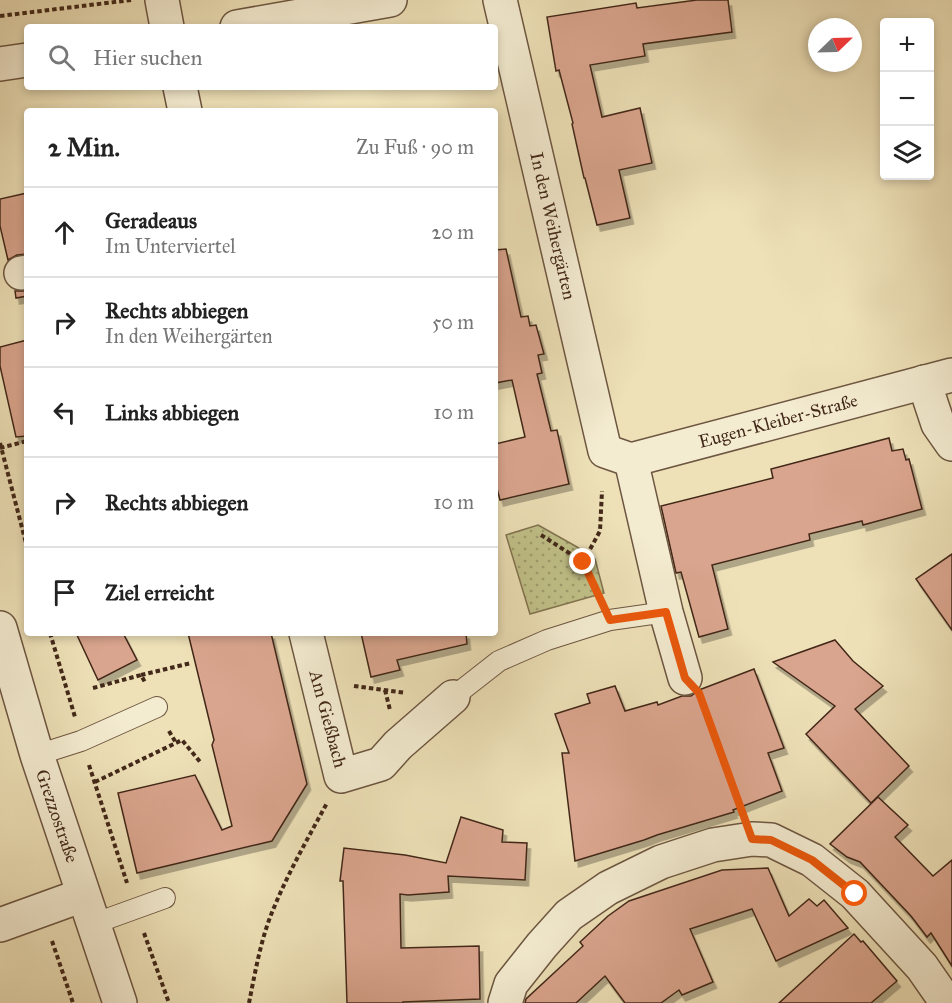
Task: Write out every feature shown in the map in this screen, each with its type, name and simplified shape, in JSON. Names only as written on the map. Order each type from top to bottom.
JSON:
[{"type":"street","points":[[162,0],[166,24]]},
{"type":"street","points":[[254,24],[390,0]]},
{"type":"street","name":"In den Weihergärten","points":[[500,0],[618,455],[685,678]]},
{"type":"street","points":[[0,64],[24,60]]},
{"type":"street","points":[[181,90],[184,108]]},
{"type":"street","points":[[938,379],[938,424],[952,444]]},
{"type":"street","name":"Eugen-Kleiber-Straße","points":[[618,455],[938,379]]},
{"type":"street","name":"Grezzostraße","points":[[0,628],[37,755],[120,1003]]},
{"type":"street","name":"Am Gießbach","points":[[307,636],[341,776],[381,764],[398,745],[450,698]]},
{"type":"street","points":[[505,1003],[512,984],[542,945],[569,915],[608,888],[661,862],[713,845],[752,839],[771,840],[812,860],[855,894],[922,967],[947,1003]]},
{"type":"street","points":[[0,925],[41,910],[88,909]]},
{"type":"lane","points":[[450,698],[499,661],[547,640],[610,620],[666,612]]},
{"type":"lane","points":[[37,755],[81,741],[157,707]]},
{"type":"lane","points":[[88,909],[135,909],[165,898]]},
{"type":"path","points":[[0,16],[131,0]]},
{"type":"path","points":[[24,442],[0,446],[24,536]]},
{"type":"path","points":[[583,562],[600,531],[618,455]]},
{"type":"path","points":[[540,535],[583,562],[610,620]]},
{"type":"path","points":[[52,636],[81,741],[135,909],[169,1003]]},
{"type":"path","points":[[141,675],[191,663]]},
{"type":"path","points":[[685,678],[699,693],[752,839]]},
{"type":"path","points":[[348,686],[450,698]]},
{"type":"path","points":[[95,782],[182,740],[201,763]]},
{"type":"path","points":[[249,1003],[255,969],[272,912],[291,870],[341,776]]},
{"type":"path","points":[[41,910],[73,1003]]},
{"type":"green space","points":[[538,525],[595,559],[604,593],[530,614],[506,535]]},
{"type":"building","points":[[697,0],[728,0],[732,32],[643,44],[645,56],[590,65],[602,117],[640,108],[652,163],[619,170],[630,218],[597,225],[559,70],[556,71],[547,17],[636,3],[637,8]]},
{"type":"building","points":[[24,194],[24,254],[8,260],[0,226],[0,199]]},
{"type":"building","points":[[506,249],[521,317],[528,316],[530,326],[536,325],[544,354],[538,355],[542,373],[537,374],[551,431],[557,430],[569,484],[500,500],[498,443],[525,437],[512,380],[498,382],[498,250]]},
{"type":"building","points":[[15,291],[24,291],[24,297],[16,298]]},
{"type":"building","points":[[24,341],[24,436],[16,437],[0,366],[0,347]]},
{"type":"building","points":[[889,438],[892,451],[903,449],[906,460],[909,459],[922,509],[863,525],[862,521],[809,534],[810,540],[712,565],[728,629],[699,637],[681,572],[676,573],[661,506],[773,478],[771,469]]},
{"type":"building","points":[[952,554],[952,630],[916,579]]},
{"type":"building","points":[[77,636],[125,636],[137,660],[98,680]]},
{"type":"building","points":[[189,636],[272,636],[307,784],[272,841],[137,873],[118,793],[195,775],[222,830],[232,826],[212,745],[214,740]]},
{"type":"building","points":[[362,636],[466,636],[467,644],[397,660],[400,670],[371,677]]},
{"type":"building","points":[[835,640],[853,661],[883,686],[855,709],[909,766],[871,803],[806,734],[835,706],[773,662]]},
{"type":"building","points":[[754,669],[784,748],[768,753],[782,791],[733,810],[734,812],[575,861],[562,753],[569,753],[555,714],[590,703],[587,694],[615,686],[625,711],[657,702],[658,705],[682,696],[691,696],[699,690]]},
{"type":"building","points":[[878,797],[908,825],[895,837],[933,876],[952,860],[952,966],[931,933],[927,937],[911,916],[860,862],[847,857],[830,844]]},
{"type":"building","points":[[461,817],[503,830],[502,842],[527,843],[525,880],[448,876],[449,892],[400,894],[401,948],[479,946],[480,999],[347,1003],[343,881],[340,881],[344,848],[405,855],[446,863]]},
{"type":"building","points":[[768,868],[789,916],[809,899],[817,906],[824,900],[848,928],[776,961],[752,909],[690,929],[713,982],[682,995],[679,990],[661,1003],[625,1003],[605,976],[576,1003],[525,1003],[526,999],[583,946],[580,942],[608,916],[629,901],[722,870]]},
{"type":"building","points":[[854,934],[861,942],[863,941],[897,981],[871,1003],[779,1003]]},
{"type":"route","points":[[583,562],[610,620],[666,612],[685,678],[699,693],[752,839],[771,840],[812,860],[855,894]]}]
